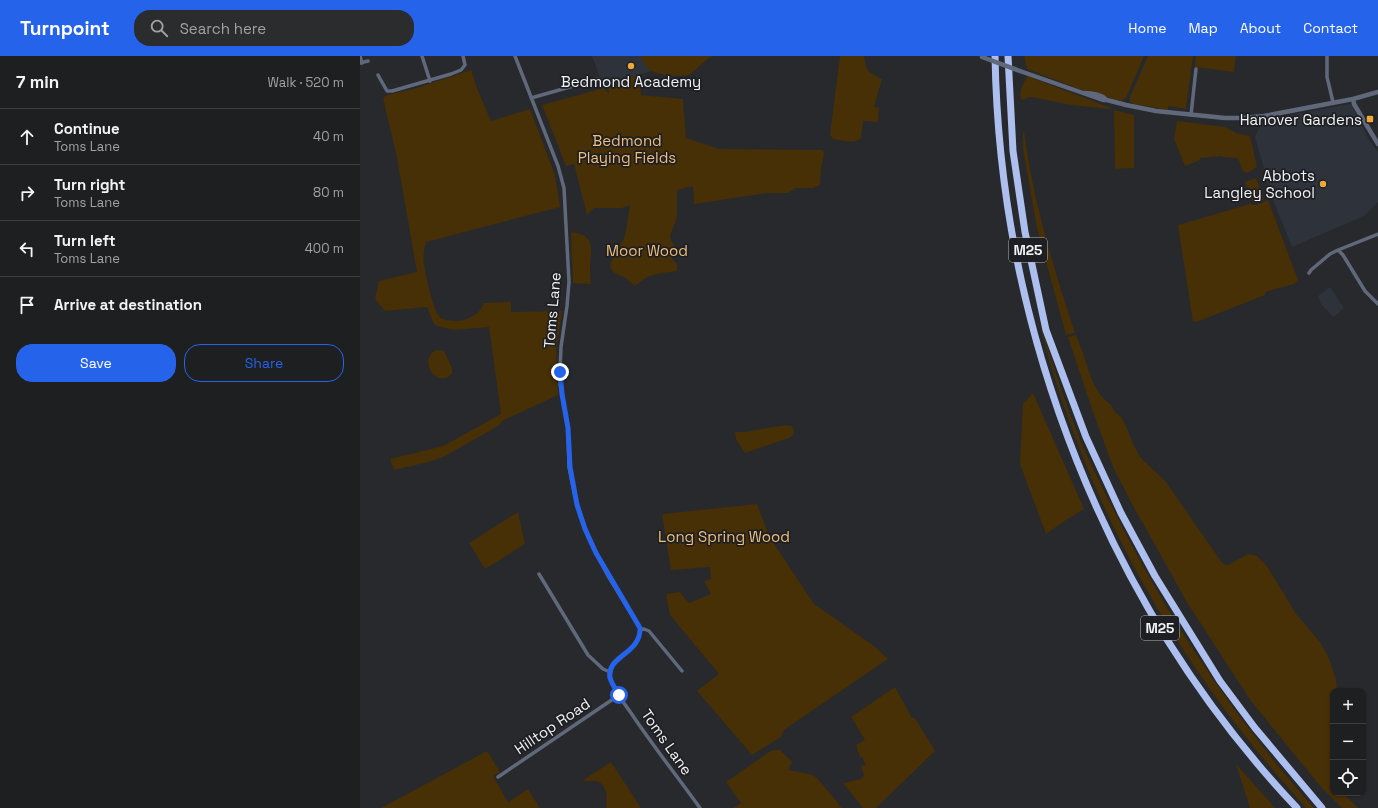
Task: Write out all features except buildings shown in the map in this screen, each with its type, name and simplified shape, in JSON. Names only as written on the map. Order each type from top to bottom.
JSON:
[{"type":"highway","name":"M25","points":[[995,56],[1002,167],[1012,235],[1033,332],[1062,424],[1103,524],[1157,623],[1223,720],[1248,752],[1297,808]]},
{"type":"highway","name":"M25","points":[[1008,56],[1013,151],[1028,246],[1046,330],[1086,437],[1121,513],[1155,576],[1220,680],[1255,728],[1322,808]]},
{"type":"street","points":[[360,56],[361,63],[368,61]]},
{"type":"street","points":[[422,56],[430,81]]},
{"type":"street","points":[[378,75],[386,89],[389,91],[430,81],[461,70],[465,65],[463,56]]},
{"type":"street","name":"Toms Lane","points":[[515,56],[558,166],[564,188],[569,282],[561,347],[560,378],[568,428],[570,467],[574,492],[590,541],[607,574],[638,624],[640,630]]},
{"type":"street","points":[[1326,56],[1333,102]]},
{"type":"street","points":[[980,57],[1103,100],[1156,111],[1225,118],[1257,117],[1353,99],[1378,92]]},
{"type":"street","points":[[1191,115],[1196,69]]},
{"type":"street","points":[[531,98],[598,79]]},
{"type":"street","points":[[1353,99],[1354,104],[1378,144]]},
{"type":"street","points":[[1309,273],[1338,250],[1378,234]]},
{"type":"street","points":[[1338,250],[1343,255],[1365,291],[1378,304]]},
{"type":"street","points":[[538,574],[588,655],[603,669],[610,672],[616,662],[637,642],[640,630],[644,629],[649,631],[682,671]]},
{"type":"street","name":"Toms Lane","points":[[610,672],[611,681],[619,695],[667,766],[700,808]]},
{"type":"street","name":"Hilltop Road","points":[[498,777],[619,695]]},
{"type":"shaded area","name":"Bedmond Academy","points":[[592,56],[680,56],[681,62],[603,86]]},
{"type":"shaded area","name":"Abbots Langley School","points":[[1349,104],[1352,105],[1369,140],[1378,152],[1378,202],[1364,216],[1292,247],[1273,200],[1255,137],[1259,128],[1266,120]]},
{"type":"shaded area","points":[[1330,287],[1344,308],[1335,316],[1332,316],[1321,304],[1318,296]]},
{"type":"green space","points":[[641,56],[713,56],[688,75],[680,76],[664,75],[651,71],[642,60]]},
{"type":"green space","points":[[840,56],[864,56],[869,71],[882,79],[874,107],[879,108],[878,122],[863,121],[861,138],[848,142],[833,139],[830,135]]},
{"type":"green space","points":[[1024,56],[1144,56],[1126,98],[1122,101],[1095,92],[1082,90],[1027,69]]},
{"type":"green space","points":[[1148,56],[1193,56],[1186,109],[1168,106],[1168,110],[1134,104],[1130,101],[1130,97]]},
{"type":"green space","points":[[1196,56],[1236,56],[1234,72],[1195,67]]},
{"type":"green space","points":[[471,70],[491,121],[530,109],[555,175],[560,207],[426,242],[424,261],[434,305],[440,317],[454,321],[461,321],[476,314],[479,312],[484,303],[511,302],[511,312],[562,311],[556,350],[558,395],[502,421],[500,425],[445,456],[429,462],[394,470],[390,459],[443,446],[501,414],[489,327],[453,330],[434,324],[427,307],[385,311],[375,299],[379,281],[417,272],[397,158],[383,98],[387,95],[417,88]]},
{"type":"green space","points":[[639,75],[641,95],[683,99],[686,138],[719,149],[823,150],[824,155],[821,168],[820,185],[813,188],[796,188],[788,193],[768,193],[694,204],[693,186],[677,190],[677,217],[670,236],[671,241],[676,247],[672,254],[672,259],[677,264],[677,271],[650,276],[635,286],[624,277],[613,271],[610,264],[625,236],[630,205],[622,208],[594,208],[587,215],[574,164],[566,166],[542,105],[604,88],[609,94],[608,84]]},
{"type":"green space","points":[[1027,76],[1111,108],[1071,105],[1032,97],[1023,100],[1020,98],[1021,89]]},
{"type":"green space","points":[[1114,110],[1134,115],[1134,168],[1115,169]]},
{"type":"green space","points":[[1177,121],[1225,127],[1236,133],[1250,136],[1257,167],[1247,173],[1243,171],[1237,158],[1222,156],[1200,158],[1200,160],[1185,166],[1174,139]]},
{"type":"green space","points":[[1024,131],[1038,208],[1075,333],[1066,335],[1037,228],[1023,149]]},
{"type":"green space","points":[[1256,178],[1264,200],[1253,203],[1245,182]]},
{"type":"green space","points":[[1268,200],[1298,280],[1294,284],[1265,292],[1265,295],[1193,322],[1178,225],[1250,204],[1256,205]]},
{"type":"green space","points":[[571,232],[579,233],[588,238],[590,242],[591,284],[573,283]]},
{"type":"green space","points":[[1038,316],[1063,395],[1081,442],[1111,505],[1150,578],[1170,613],[1214,681],[1262,746],[1314,808],[1306,808],[1261,756],[1225,710],[1192,663],[1132,564],[1106,512],[1083,458],[1056,382]]},
{"type":"green space","points":[[1076,335],[1091,378],[1100,395],[1121,417],[1141,458],[1166,482],[1223,564],[1228,565],[1248,554],[1257,556],[1267,566],[1296,614],[1320,642],[1329,658],[1336,680],[1337,688],[1330,688],[1330,796],[1320,786],[1251,701],[1188,604],[1113,467],[1068,337]]},
{"type":"green space","points":[[436,350],[444,351],[452,368],[452,374],[446,378],[435,376],[431,372],[428,360]]},
{"type":"green space","points":[[1033,393],[1084,509],[1046,534],[1020,464],[1023,404]]},
{"type":"green space","points":[[786,425],[792,426],[794,432],[789,438],[745,453],[736,439],[735,432],[745,432]]},
{"type":"green space","name":"Long Spring Wood","points":[[757,504],[769,536],[814,604],[874,646],[888,659],[784,730],[781,737],[752,755],[697,691],[719,674],[670,615],[666,594],[680,592],[689,603],[711,594],[704,581],[711,579],[710,567],[671,570],[662,514]]},
{"type":"green space","points":[[518,512],[525,544],[485,569],[469,543]]},
{"type":"green space","points":[[895,687],[912,718],[915,718],[935,751],[876,808],[863,808],[843,783],[861,779],[864,776],[861,766],[866,765],[862,757],[860,757],[856,745],[865,740],[851,717]]},
{"type":"green space","points":[[773,750],[780,750],[792,762],[788,770],[813,775],[818,779],[842,808],[733,808],[741,803],[726,782]]},
{"type":"green space","points":[[487,751],[500,772],[493,776],[508,802],[528,789],[540,808],[381,808]]},
{"type":"green space","points":[[611,762],[641,808],[606,808],[606,792],[602,785],[599,782],[583,780]]},
{"type":"green space","points":[[1236,764],[1275,808],[1250,808]]},
{"type":"green space","points":[[1330,796],[1346,796],[1358,808],[1342,808]]},
{"type":"place","name":"Bedmond Academy","points":[[631,66]]},
{"type":"place","name":"Hanover Gardens","points":[[1370,119]]},
{"type":"place","name":"Abbots Langley School","points":[[1323,184]]},
{"type":"route","points":[[560,372],[560,384],[568,428],[569,460],[577,505],[585,529],[596,553],[640,628],[640,634],[637,642],[613,664],[611,669],[611,681],[619,695]]},
{"type":"park label","name":"Bedmond Playing Fields","points":[[627,148]]},
{"type":"park label","name":"Moor Wood","points":[[647,250]]}]
